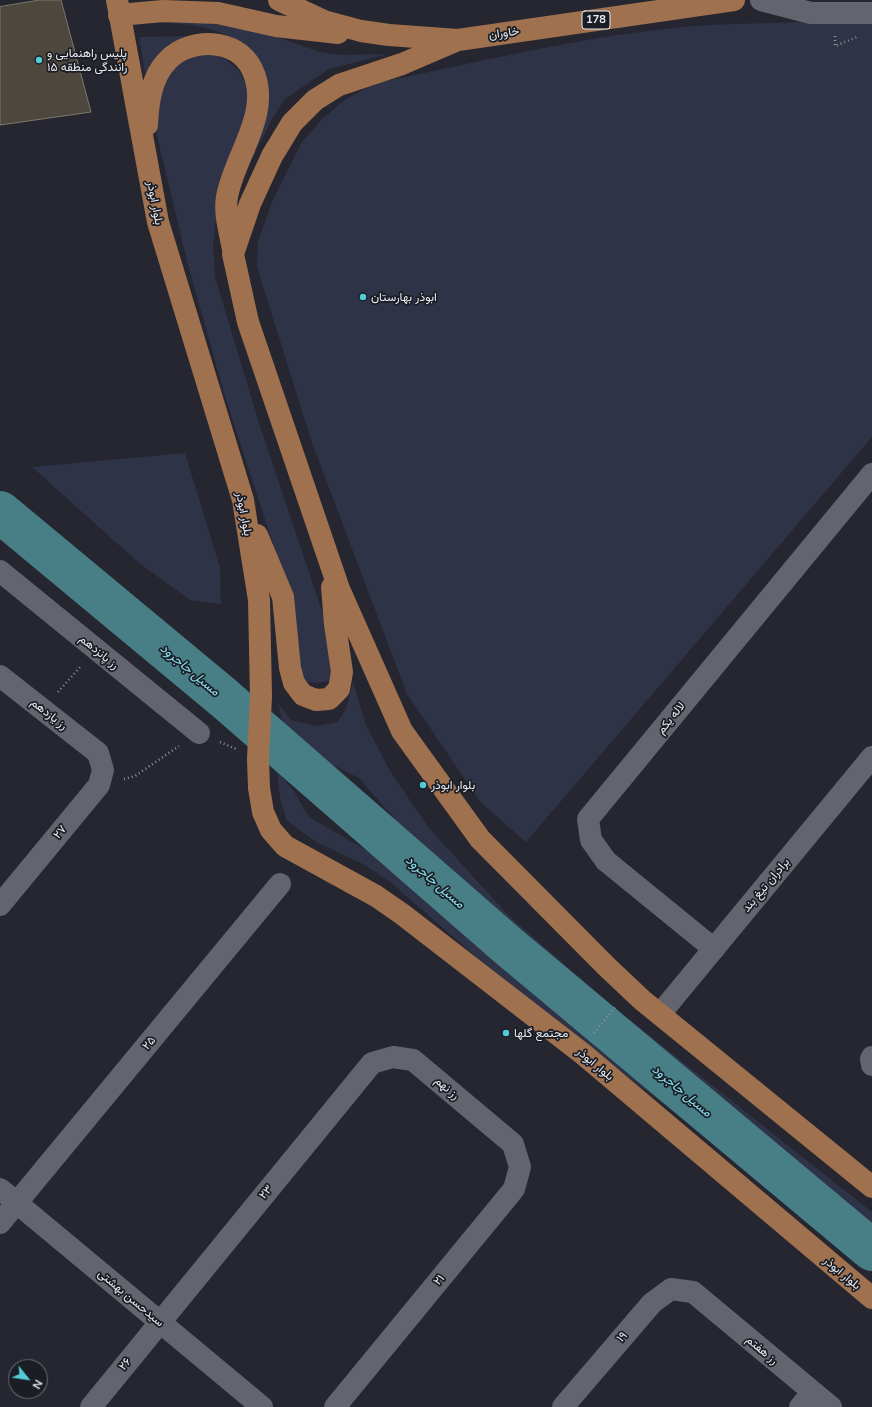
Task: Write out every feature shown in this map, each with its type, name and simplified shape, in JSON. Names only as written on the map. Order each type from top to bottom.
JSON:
[{"type":"main road","name":"خاوران","points":[[278,0],[324,21],[361,31],[389,35],[458,40],[734,0]]},
{"type":"main road","points":[[118,8],[218,13],[276,26],[319,32],[389,35]]},
{"type":"main road","name":"بلوار ابوذر","points":[[118,8],[158,222],[243,500],[259,600],[259,788],[263,812],[271,830],[286,846],[376,896],[577,1049],[872,1298]]},
{"type":"main road","points":[[234,254],[250,204],[272,156],[292,123],[315,100],[339,85],[402,64],[458,40]]},
{"type":"main road","points":[[158,222],[147,125],[148,104],[153,87],[168,60],[189,47],[207,43],[226,47],[241,55],[252,68],[257,85],[254,122],[233,175],[227,198],[234,254],[248,322],[339,589],[402,731],[476,833],[606,966],[660,1014],[872,1187]]},
{"type":"main road","points":[[243,500],[283,597],[290,668],[294,683],[303,695],[316,700],[329,699],[339,689],[342,672],[335,624],[330,561]]},
{"type":"street","points":[[762,0],[811,13],[872,14]]},
{"type":"street","name":"لاله یکم","points":[[714,949],[606,861],[590,840],[588,819],[872,474]]},
{"type":"street","name":"رز پانزدهم","points":[[0,571],[199,733]]},
{"type":"street","name":"رز یازدهم","points":[[0,676],[98,753],[103,770],[99,785]]},
{"type":"street","name":"برادران تیغ بند","points":[[660,1014],[872,757]]},
{"type":"street","name":"۲۷","points":[[0,905],[99,785]]},
{"type":"street","name":"۲۵","points":[[0,1224],[280,884]]},
{"type":"street","name":"رز نهم","points":[[372,1063],[393,1057],[413,1060],[513,1144]]},
{"type":"street","points":[[872,1057],[872,1065]]},
{"type":"street","name":"۲۳","points":[[160,1322],[372,1063]]},
{"type":"street","name":"۲۱","points":[[335,1407],[514,1189],[520,1167],[513,1144]]},
{"type":"street","name":"سیدحسن بهشتی","points":[[0,1189],[262,1407]]},
{"type":"street","name":"۱۹","points":[[563,1407],[652,1303],[671,1289],[693,1292]]},
{"type":"street","name":"رز هفتم","points":[[693,1292],[806,1399],[831,1407]]},
{"type":"street","name":"۲۶","points":[[91,1407],[160,1322]]},
{"type":"path","points":[[835,46],[859,36]]},
{"type":"path","points":[[42,709],[96,649]]},
{"type":"path","points":[[99,785],[135,776],[199,733],[258,759]]},
{"type":"path","points":[[593,1034],[616,1006]]},
{"type":"shaded area","points":[[167,16],[261,30],[320,52],[341,55],[388,54],[329,69],[285,99],[272,119],[237,189],[258,137],[239,41],[214,30],[202,27],[165,23],[139,23]]},
{"type":"shaded area","points":[[872,21],[872,437],[526,842],[481,803],[407,694],[312,443],[257,267],[258,242],[273,199],[300,145],[321,120],[346,99],[381,82],[575,42],[654,30],[710,25]]},
{"type":"shaded area","points":[[189,36],[170,45],[146,79],[139,37]]},
{"type":"shaded area","points":[[211,54],[223,58],[238,69],[247,85],[248,95],[246,115],[218,205],[213,243],[215,277],[259,423],[327,626],[332,676],[328,681],[324,682],[310,682],[301,677],[284,577],[226,400],[188,265],[157,136],[155,111],[169,73],[187,58]]},
{"type":"shaded area","points":[[185,453],[220,568],[221,604],[190,600],[139,563],[32,467]]},
{"type":"shaded area","points":[[353,682],[366,725],[390,771],[429,828],[508,915],[611,1005],[872,1212],[872,1272],[842,1245],[745,1167],[652,1095],[543,1015],[390,882],[363,864],[318,843],[287,821],[280,798],[277,771],[295,793],[309,817],[378,857],[464,931],[568,984],[413,847],[393,817],[359,778],[321,759],[300,744],[284,726],[278,703],[291,720],[316,726],[338,722],[347,706]]},
{"type":"building","name":"پلیس راهنمایی و رانندگی منطقه ۱۵","points":[[40,0],[61,0],[91,112],[0,125],[0,7]]},
{"type":"waterway","name":"مسیل جاجرود","points":[[0,512],[224,698],[507,945],[872,1250]]},
{"type":"place","name":"پلیس راهنمایی و رانندگی منطقه ۱۵","points":[[39,60]]},
{"type":"place","name":"ابوذر بهارستان","points":[[363,297]]},
{"type":"place","name":"بلوار ابوذر","points":[[423,785]]},
{"type":"place","name":"مجتمع گلها","points":[[506,1033]]}]
